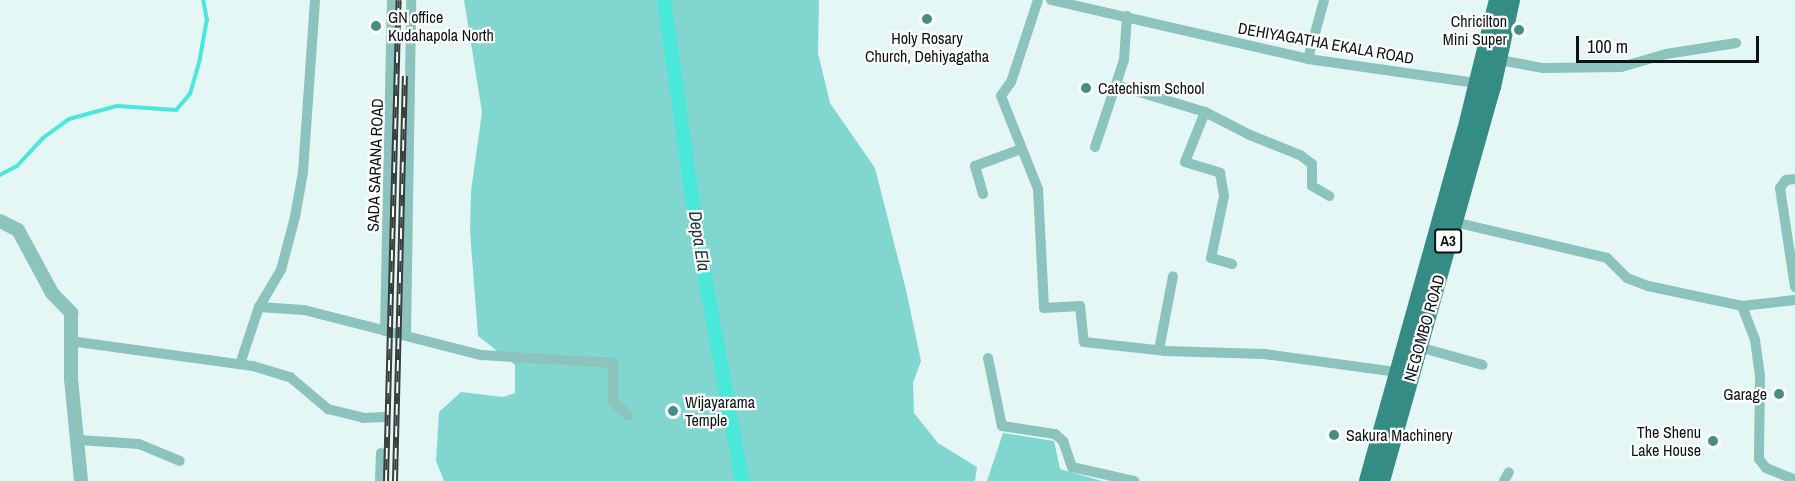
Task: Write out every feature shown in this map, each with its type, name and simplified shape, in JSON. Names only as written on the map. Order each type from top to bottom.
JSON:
[{"type":"highway","name":"NEGOMBO ROAD","points":[[1381,481],[1454,222],[1486,85],[1498,0]]},
{"type":"highway","name":"NEGOMBO ROAD","points":[[1368,481],[1398,372],[1486,85],[1499,60],[1512,0]]},
{"type":"street","points":[[240,364],[259,307],[281,270],[297,206],[303,172],[315,0]]},
{"type":"street","name":"SADA SARANA ROAD","points":[[385,332],[392,0]]},
{"type":"street","points":[[406,334],[411,0]]},
{"type":"street","points":[[1038,0],[1011,82],[1001,96],[1021,149],[1033,169],[1038,189],[1044,308],[1080,306],[1084,342],[1159,350],[1253,353],[1398,372]]},
{"type":"street","name":"DEHIYAGATHA EKALA ROAD","points":[[1051,0],[1308,58],[1486,85]]},
{"type":"street","points":[[1308,58],[1324,0]]},
{"type":"street","points":[[1095,147],[1124,60],[1127,16]]},
{"type":"street","points":[[1499,60],[1543,68],[1622,67],[1666,54],[1736,43]]},
{"type":"street","points":[[1116,85],[1206,112],[1307,160],[1314,169],[1312,186],[1329,196]]},
{"type":"street","points":[[1206,112],[1185,162],[1220,173],[1224,196],[1211,258],[1232,264]]},
{"type":"street","points":[[983,194],[975,166],[1021,149]]},
{"type":"street","points":[[1795,180],[1786,180],[1780,188],[1795,286]]},
{"type":"street","points":[[0,220],[18,230],[52,293],[71,313],[70,341],[81,481]]},
{"type":"street","points":[[1454,222],[1607,258],[1628,278],[1648,286],[1742,306],[1795,300]]},
{"type":"street","points":[[1159,350],[1173,276]]},
{"type":"street","points":[[1742,306],[1755,340],[1760,375],[1759,459],[1766,468],[1795,480]]},
{"type":"street","points":[[259,307],[304,310],[482,355],[613,363],[613,402],[628,415]]},
{"type":"street","points":[[70,341],[240,364],[290,377],[328,409],[363,418],[384,417]]},
{"type":"street","points":[[1419,347],[1483,365]]},
{"type":"street","points":[[988,358],[1002,426],[1055,434],[1063,441],[1072,467],[1111,478],[1134,481]]},
{"type":"street","points":[[79,440],[140,444],[180,461]]},
{"type":"street","points":[[380,481],[381,453]]},
{"type":"shaded area","points":[[464,0],[819,0],[818,53],[830,103],[875,168],[906,290],[921,361],[913,383],[914,413],[938,443],[977,467],[975,481],[444,481],[436,461],[439,412],[461,392],[503,397],[515,393],[515,365],[478,336],[470,231],[471,191],[482,112]]},
{"type":"shaded area","points":[[1003,433],[1054,441],[1060,469],[1102,481],[987,481]]},
{"type":"waterway","points":[[0,175],[17,166],[43,138],[69,119],[117,106],[176,110],[190,94],[200,58],[207,20],[203,0]]},
{"type":"waterway","name":"Depa Ela","points":[[664,0],[697,233],[742,481]]},
{"type":"railway","points":[[386,481],[399,0]]},
{"type":"railway","points":[[395,481],[405,76]]},
{"type":"place","name":"Holy Rosary Church, Dehiyagatha","points":[[927,19]]},
{"type":"place","name":"GN office Kudahapola North","points":[[376,26]]},
{"type":"place","name":"Chricilton Mini Super","points":[[1519,30]]},
{"type":"place","name":"Catechism School","points":[[1086,88]]},
{"type":"place","name":"Garage","points":[[1779,394]]},
{"type":"place","name":"Wijayarama Temple","points":[[673,411]]},
{"type":"place","name":"Sakura Machinery","points":[[1334,435]]},
{"type":"place","name":"The Shenu Lake House","points":[[1713,441]]}]
